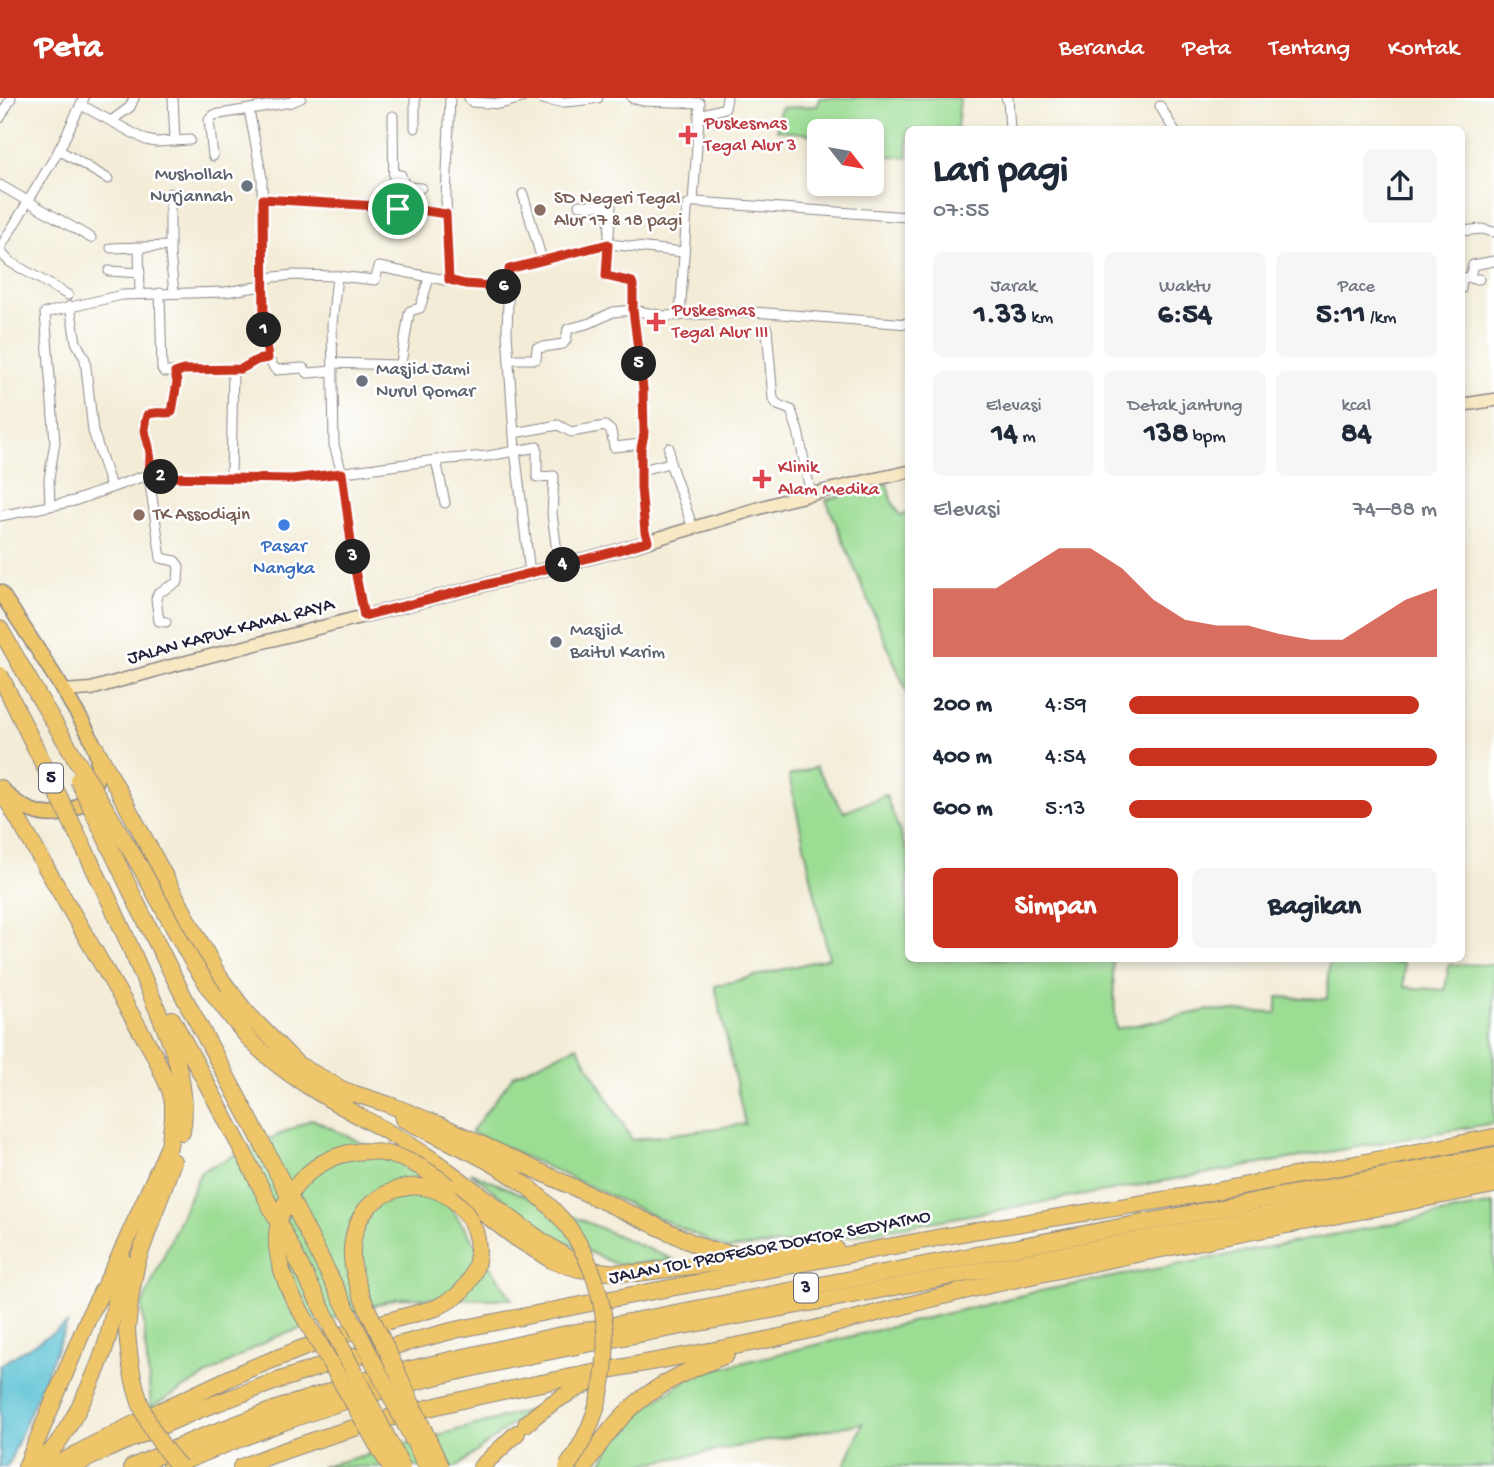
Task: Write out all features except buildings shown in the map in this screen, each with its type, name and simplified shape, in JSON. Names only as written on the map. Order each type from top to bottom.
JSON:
[{"type":"highway","points":[[0,629],[141,868],[192,961],[219,1002],[248,1038],[273,1062],[296,1078],[477,1155],[507,1172],[531,1189],[563,1221],[593,1275],[602,1306],[605,1366],[600,1397],[588,1429],[567,1467]]},
{"type":"highway","name":"5","points":[[0,675],[118,918]]},
{"type":"highway","points":[[40,699],[138,906],[427,1467]]},
{"type":"highway","points":[[95,747],[218,975],[245,1011],[296,1063]]},
{"type":"highway","points":[[0,787],[154,1054],[173,1102],[170,1146],[90,1314],[26,1467]]},
{"type":"highway","points":[[118,918],[176,1056],[185,1107],[180,1141],[137,1262],[127,1329],[130,1363],[138,1399],[159,1441],[180,1467]]},
{"type":"highway","points":[[118,918],[240,1146],[402,1467]]},
{"type":"highway","points":[[219,1002],[279,1054],[296,1063],[430,1157],[556,1251],[596,1271]]},
{"type":"highway","points":[[342,1097],[390,1105],[440,1125],[695,1244],[722,1252],[759,1257]]},
{"type":"highway","name":"JALAN TOL PROFESOR DOKTOR SEDYATMO","points":[[71,1467],[201,1409],[260,1387],[337,1361],[455,1330],[979,1230],[1187,1196],[1494,1137]]},
{"type":"highway","points":[[32,1467],[46,1457],[61,1438],[84,1396],[108,1337],[126,1259],[147,1205],[180,1141]]},
{"type":"highway","points":[[390,1467],[292,1296],[278,1256],[278,1226],[283,1206],[299,1181],[317,1166],[344,1154],[366,1151],[393,1155],[419,1166],[545,1258],[573,1268],[596,1271],[637,1273],[979,1230]]},
{"type":"highway","name":"3","points":[[132,1467],[275,1409],[413,1367],[556,1336],[1494,1155]]},
{"type":"highway","name":"3","points":[[170,1467],[271,1426],[356,1398],[557,1350],[1251,1220],[1494,1171]]},
{"type":"highway","name":"3","points":[[241,1467],[346,1429],[465,1400],[765,1340],[967,1290],[1189,1243],[1494,1185]]},
{"type":"highway","points":[[53,1467],[94,1444],[249,1369],[337,1337],[436,1308],[457,1296],[470,1282],[475,1270],[478,1256],[474,1228],[462,1208],[444,1194],[415,1187],[395,1190],[370,1205],[354,1236],[352,1252],[355,1273],[369,1311],[441,1467]]},
{"type":"highway","points":[[585,1467],[609,1431],[638,1401],[681,1374],[765,1340]]},
{"type":"highway","points":[[481,1467],[539,1412],[560,1397],[622,1367]]},
{"type":"main road","points":[[1465,404],[1494,400]]},
{"type":"main road","name":"JALAN KAPUK KAMAL RAYA","points":[[64,691],[91,690],[173,666],[616,551],[783,501],[905,473]]},
{"type":"main road","points":[[0,592],[74,708],[95,747],[98,766],[94,786],[86,799],[68,811],[54,814],[35,812],[15,801],[0,787]]},
{"type":"main road","points":[[0,615],[17,617]]},
{"type":"main road","points":[[74,708],[81,697],[91,690]]},
{"type":"street","points":[[0,118],[11,98]]},
{"type":"street","points":[[111,121],[130,107],[134,98]]},
{"type":"street","points":[[173,98],[175,141]]},
{"type":"street","points":[[213,156],[209,125],[214,115],[292,102],[301,98]]},
{"type":"street","points":[[415,98],[415,128]]},
{"type":"street","points":[[449,280],[446,198],[450,98]]},
{"type":"street","points":[[469,98],[472,102],[500,104],[522,98]]},
{"type":"street","points":[[540,98],[546,101],[578,102],[598,98]]},
{"type":"street","points":[[632,98],[643,101],[700,103],[693,202],[688,205],[687,210],[680,316]]},
{"type":"street","points":[[699,115],[725,108],[727,98]]},
{"type":"street","points":[[1006,98],[1010,126]]},
{"type":"street","points":[[68,295],[10,262],[0,248],[60,150],[83,102],[146,141],[190,140]]},
{"type":"street","points":[[1160,106],[1172,126]]},
{"type":"street","points":[[249,110],[262,178],[264,331],[268,358],[275,369],[303,368],[308,373],[333,367],[398,365],[401,363],[410,311],[421,308],[429,278]]},
{"type":"street","points":[[393,116],[394,207]]},
{"type":"street","points":[[60,150],[108,179]]},
{"type":"street","points":[[394,175],[401,175],[405,187],[421,188]]},
{"type":"street","points":[[0,185],[91,238]]},
{"type":"street","points":[[170,192],[170,246],[174,293]]},
{"type":"street","points":[[523,194],[542,260]]},
{"type":"street","points":[[263,199],[394,207],[446,214]]},
{"type":"street","points":[[696,202],[905,217]]},
{"type":"street","points":[[579,205],[611,206],[606,276],[633,283],[633,310],[643,389],[644,434],[641,470],[645,532],[648,541]]},
{"type":"street","points":[[1465,231],[1482,229],[1494,232]]},
{"type":"street","points":[[530,573],[515,450],[507,333],[509,269],[608,244],[684,252]]},
{"type":"street","points":[[111,248],[170,246]]},
{"type":"street","points":[[139,248],[140,294]]},
{"type":"street","points":[[1469,277],[1473,265],[1494,261]]},
{"type":"street","points":[[50,506],[49,479],[55,442],[44,315],[47,311],[121,295],[225,292],[294,275],[375,280],[379,267],[465,284],[508,287]]},
{"type":"street","points":[[109,271],[140,273]]},
{"type":"street","points":[[337,276],[332,324],[334,446],[342,473],[354,565],[364,616]]},
{"type":"street","points":[[1465,278],[1479,279]]},
{"type":"street","points":[[160,293],[164,372],[243,369],[257,360],[268,358]]},
{"type":"street","points":[[74,305],[76,342],[85,359],[93,431],[111,487]]},
{"type":"street","points":[[509,359],[536,359],[537,348],[563,344],[568,329],[590,323],[613,312],[633,310],[664,316],[754,312],[905,324]]},
{"type":"street","points":[[767,328],[773,399],[778,405],[791,410],[811,495]]},
{"type":"street","points":[[231,477],[233,369]]},
{"type":"street","points":[[166,622],[159,621],[156,599],[158,593],[178,582],[179,566],[175,562],[160,558],[149,477],[150,453],[144,428],[147,415],[172,412],[177,382],[175,373]]},
{"type":"street","points":[[514,433],[558,425],[571,432],[605,426],[611,431],[614,447],[642,444]]},
{"type":"street","points":[[0,516],[74,501],[141,477],[292,479],[488,456],[537,447],[537,477],[554,476],[552,514],[559,566]]},
{"type":"street","points":[[668,448],[670,463],[692,528]]},
{"type":"street","points":[[436,460],[445,503]]},
{"type":"street","points":[[641,470],[670,463]]},
{"type":"green space","points":[[819,98],[960,98],[957,126],[905,126],[905,158],[884,155],[884,119],[807,119],[807,134],[777,130],[780,108],[817,106]]},
{"type":"green space","points":[[887,483],[891,500],[901,516],[905,514],[905,688],[826,500]]},
{"type":"green space","points":[[816,767],[844,812],[886,795],[905,847],[905,962],[1112,962],[1116,1029],[1209,1010],[1276,1013],[1278,997],[1327,999],[1329,962],[1404,963],[1404,987],[1445,990],[1449,964],[1494,965],[1494,1123],[833,1239],[726,1249],[471,1132],[514,1075],[577,1046],[632,1140],[745,1124],[715,986],[829,958],[789,776]]},
{"type":"green space","points":[[312,1119],[429,1175],[512,1299],[398,1298],[272,1338],[151,1407],[142,1305],[201,1171]]},
{"type":"green space","points":[[470,1172],[674,1260],[618,1265],[544,1232]]},
{"type":"green space","points":[[1494,1204],[1494,1467],[844,1467],[863,1423],[627,1467],[599,1467],[615,1440],[649,1405],[695,1374],[1035,1292]]},
{"type":"green space","points":[[530,1410],[457,1467],[321,1467]]},
{"type":"water","points":[[67,1324],[9,1463],[6,1467],[0,1467],[0,1365]]},
{"type":"place","name":"Puskesmas Tegal Alur 3","points":[[688,135]]},
{"type":"place","name":"Mushollah Nurjannah","points":[[247,186]]},
{"type":"place","name":"SD Negeri Tegal Alur 17 & 18 pagi","points":[[540,210]]},
{"type":"place","name":"Puskesmas Tegal Alur III","points":[[656,322]]},
{"type":"place","name":"Masjid Jami Nurul Qomar","points":[[362,381]]},
{"type":"place","name":"Klinik Alam Medika","points":[[762,479]]},
{"type":"place","name":"TK Assodiqin","points":[[139,515]]},
{"type":"place","name":"Pasar Nangka","points":[[284,525]]},
{"type":"place","name":"Masjid Baitul Karim","points":[[556,642]]},
{"type":"route","points":[[263,199],[398,209],[446,214],[449,280],[465,284],[508,287],[509,269],[608,244],[606,276],[632,282],[633,285],[633,310],[643,389],[641,487],[648,541],[364,616],[354,565],[342,473],[292,479],[149,477],[150,453],[144,428],[145,420],[151,413],[172,412],[177,382],[175,373],[183,370],[243,369],[257,360],[268,358],[264,331],[263,199]]}]
